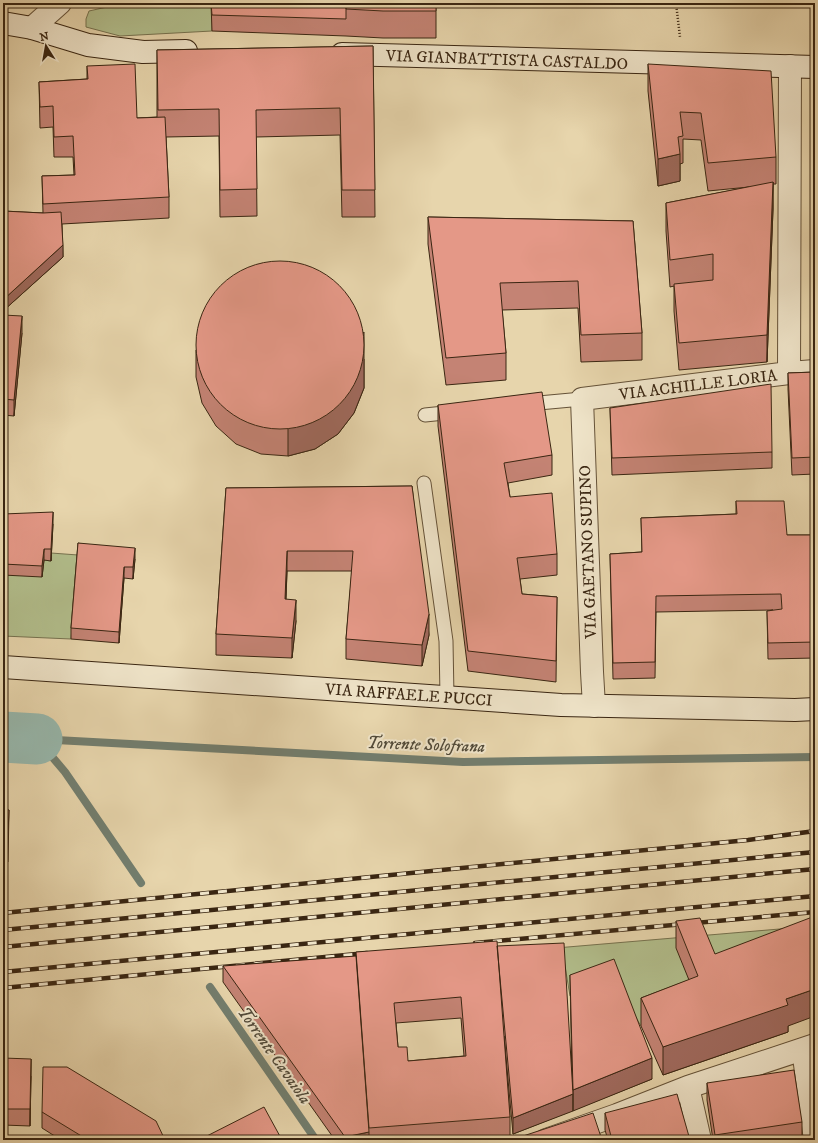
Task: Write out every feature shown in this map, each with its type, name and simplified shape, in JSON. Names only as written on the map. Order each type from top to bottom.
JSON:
[{"type":"main road","points":[[32,28],[60,3]]},
{"type":"main road","points":[[3,23],[32,28],[88,46],[143,52],[203,51]]},
{"type":"main road","name":"VIA GIANBATTISTA CASTALDO","points":[[318,54],[815,67]]},
{"type":"main road","points":[[789,373],[790,66]]},
{"type":"main road","name":"VIA ACHILLE LORIA","points":[[582,399],[815,371]]},
{"type":"main road","name":"VIA GAETANO SUPINO","points":[[582,399],[594,706]]},
{"type":"main road","name":"VIA RAFFAELE PUCCI","points":[[3,667],[594,706],[795,710],[815,708]]},
{"type":"main road","points":[[546,1140],[617,1115],[688,1087],[809,1047],[815,1140]]},
{"type":"main road","points":[[688,1087],[700,1140]]},
{"type":"lane","points":[[519,405],[582,399]]},
{"type":"lane","points":[[425,415],[464,411]]},
{"type":"lane","points":[[424,483],[446,640],[447,697]]},
{"type":"path","points":[[676,3],[684,63]]},
{"type":"green space","points":[[125,3],[212,3],[212,31],[120,36],[86,27],[86,19],[89,11]]},
{"type":"green space","points":[[51,553],[78,555],[71,639],[3,636],[3,575],[44,560],[51,561]]},
{"type":"green space","points":[[815,926],[698,1003],[641,1026],[614,980],[570,996],[564,960],[250,974]]},
{"type":"building","points":[[211,3],[346,3],[346,19],[212,15]]},
{"type":"building","points":[[346,3],[436,3],[436,11],[346,9]]},
{"type":"building","points":[[373,46],[375,190],[342,190],[340,108],[256,110],[257,189],[220,190],[219,109],[158,110],[157,50]]},
{"type":"building","points":[[135,64],[137,118],[165,117],[169,197],[43,204],[42,176],[75,175],[73,136],[54,137],[53,106],[40,107],[39,82],[88,79],[87,66]]},
{"type":"building","points":[[648,64],[771,71],[776,157],[708,163],[701,113],[680,112],[683,136],[678,137],[680,154],[658,159]]},
{"type":"building","points":[[773,182],[767,335],[679,343],[674,284],[713,280],[713,254],[670,260],[666,203]]},
{"type":"building","points":[[3,211],[43,213],[61,212],[63,245],[3,300]]},
{"type":"building","points":[[428,217],[633,221],[642,333],[581,335],[578,281],[500,283],[506,353],[446,358]]},
{"type":"building","points":[[280,261],[304,265],[320,271],[333,280],[345,292],[354,305],[360,321],[364,345],[360,369],[354,385],[345,398],[333,410],[320,419],[304,425],[280,429],[256,425],[240,419],[227,410],[215,398],[206,385],[200,369],[196,345],[200,321],[206,305],[215,292],[227,280],[240,271],[256,265]]},
{"type":"building","points":[[3,315],[22,316],[14,400],[3,399]]},
{"type":"building","points":[[815,372],[815,457],[792,458],[788,373]]},
{"type":"building","points":[[771,384],[772,452],[612,458],[610,408]]},
{"type":"building","points":[[542,392],[552,455],[504,463],[510,497],[552,493],[557,554],[517,558],[522,594],[557,597],[556,661],[468,651],[438,405]]},
{"type":"building","points":[[412,486],[429,614],[422,645],[346,639],[353,551],[287,551],[285,599],[296,600],[292,638],[216,634],[226,488]]},
{"type":"building","points":[[736,501],[784,501],[787,535],[815,535],[815,642],[768,643],[767,611],[782,609],[781,594],[656,596],[655,662],[613,663],[610,554],[642,552],[641,518],[737,514]]},
{"type":"building","points":[[53,512],[51,549],[44,549],[42,566],[3,564],[3,514]]},
{"type":"building","points":[[78,543],[135,548],[133,567],[124,567],[119,632],[71,628]]},
{"type":"building","points":[[3,810],[9,810],[8,835],[3,835]]},
{"type":"building","points":[[815,916],[815,989],[786,999],[788,1005],[663,1047],[641,998],[698,976],[676,921],[700,918],[715,954]]},
{"type":"building","points":[[497,941],[510,1117],[369,1128],[356,952]],"holes":[[[461,997],[466,1056],[408,1061],[407,1047],[398,1047],[394,1003]]]},
{"type":"building","points":[[564,943],[573,1094],[513,1118],[497,946]]},
{"type":"building","points":[[356,956],[369,1132],[345,1137],[223,966]]},
{"type":"building","points":[[614,959],[652,1058],[573,1090],[570,975]]},
{"type":"building","points":[[3,1058],[31,1059],[30,1109],[3,1109]]},
{"type":"building","points":[[43,1067],[67,1067],[156,1121],[165,1140],[88,1140],[42,1112]]},
{"type":"building","points":[[794,1070],[802,1122],[715,1135],[707,1083]]},
{"type":"building","points":[[677,1094],[690,1140],[612,1140],[605,1113]]},
{"type":"building","points":[[264,1107],[282,1140],[199,1140]]},
{"type":"building","points":[[593,1113],[602,1140],[511,1140]]},
{"type":"waterway","points":[[3,737],[37,739]]},
{"type":"waterway","name":"Torrente Solofrana","points":[[37,739],[463,762],[815,757]]},
{"type":"waterway","name":"Torrente Cavaiola","points":[[37,739],[65,772],[141,883]]},
{"type":"waterway","name":"Torrente Cavaiola","points":[[210,987],[316,1140]]},
{"type":"railway","points":[[3,913],[748,840],[815,831]]},
{"type":"railway","points":[[3,930],[815,852]]},
{"type":"railway","points":[[3,947],[815,869]]},
{"type":"railway","points":[[3,972],[815,896]]},
{"type":"railway","points":[[475,943],[815,912]]},
{"type":"railway","points":[[3,988],[367,953]]}]
